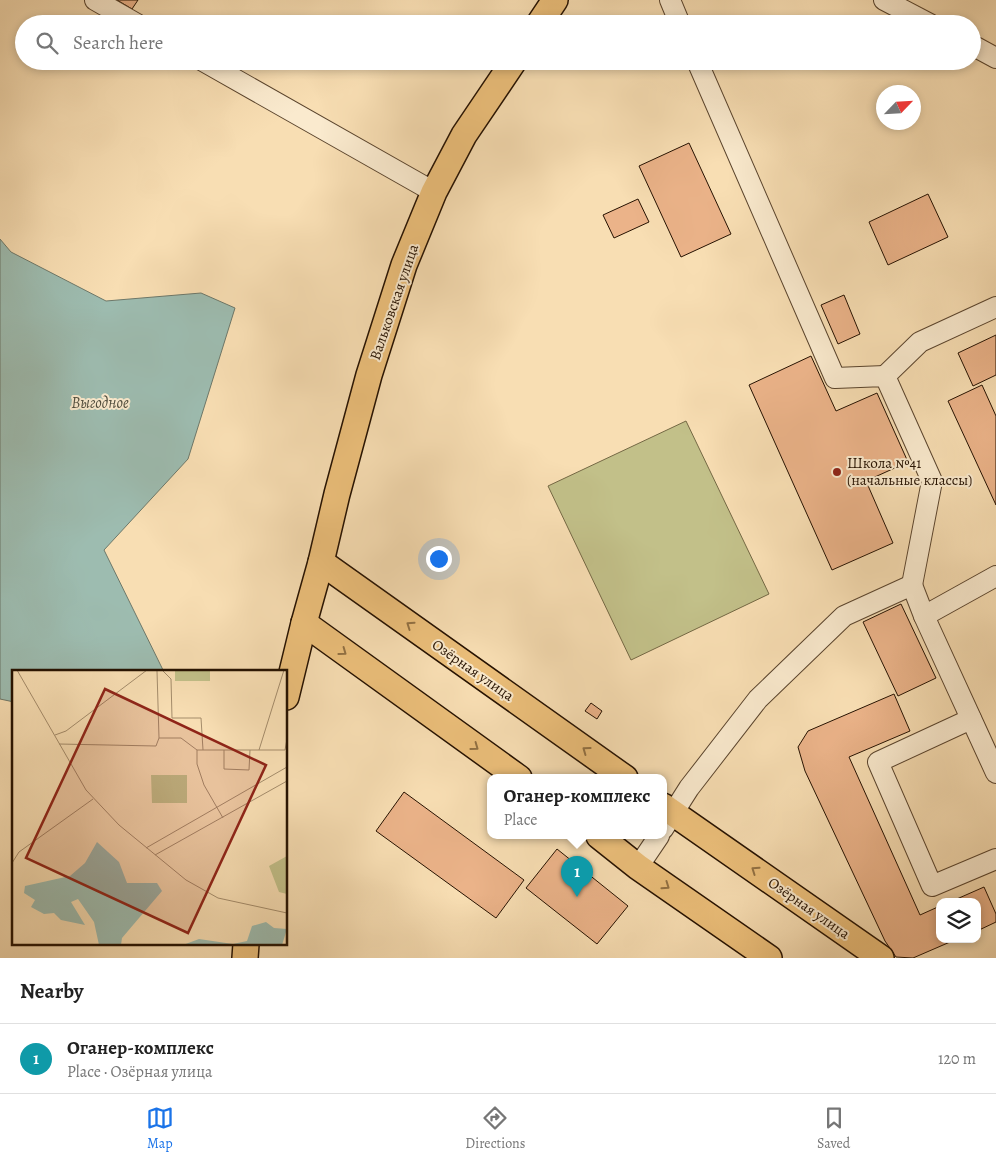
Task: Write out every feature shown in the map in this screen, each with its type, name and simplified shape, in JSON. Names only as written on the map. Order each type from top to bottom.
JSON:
[{"type":"main road","points":[[545,15],[555,0]]},
{"type":"main road","name":"Вальковская улица","points":[[288,689],[369,375],[404,265],[434,192],[464,135],[508,70]]},
{"type":"main road","name":"Озёрная улица","points":[[321,562],[619,774]]},
{"type":"main road","points":[[304,623],[513,774]]},
{"type":"main road","name":"Озёрная улица","points":[[667,816],[881,958]]},
{"type":"main road","points":[[603,839],[638,867],[769,958]]},
{"type":"street","points":[[95,0],[121,15]]},
{"type":"street","points":[[670,0],[676,15]]},
{"type":"street","points":[[884,0],[913,15]]},
{"type":"street","points":[[981,50],[996,58]]},
{"type":"street","points":[[219,70],[434,192]]},
{"type":"street","points":[[701,70],[835,378],[885,376],[920,342],[996,307]]},
{"type":"street","points":[[885,376],[932,481],[912,585],[924,616],[996,773]]},
{"type":"street","points":[[924,616],[996,576]]},
{"type":"street","points":[[667,816],[758,699],[844,616],[912,585]]},
{"type":"street","points":[[971,719],[878,762],[932,886],[996,859]]},
{"type":"street","points":[[638,867],[657,839]]},
{"type":"shaded area","points":[[686,421],[769,594],[631,660],[548,486]]},
{"type":"water","name":"Выгодное","points":[[0,239],[11,252],[106,301],[201,293],[235,308],[188,459],[104,550],[163,670],[12,670],[12,702],[0,699]]},
{"type":"building","points":[[117,0],[138,0],[132,9]]},
{"type":"building","points":[[689,143],[731,234],[681,257],[639,166]]},
{"type":"building","points":[[928,194],[948,237],[888,265],[869,222]]},
{"type":"building","points":[[638,199],[649,222],[614,238],[603,215]]},
{"type":"building","points":[[844,295],[860,334],[838,344],[821,305]]},
{"type":"building","points":[[996,335],[996,375],[973,386],[958,353]]},
{"type":"building","name":"Школа №41 (начальные классы)","points":[[811,356],[836,411],[877,393],[908,462],[866,481],[893,543],[832,570],[749,385]]},
{"type":"building","points":[[982,385],[996,416],[996,505],[948,401]]},
{"type":"building","points":[[901,604],[936,678],[898,696],[863,622]]},
{"type":"building","points":[[894,694],[910,731],[849,757],[920,915],[936,908],[936,943],[948,943],[913,958],[896,957],[885,941],[805,771],[798,747],[808,731]]},
{"type":"building","points":[[591,703],[602,711],[597,719],[585,711]]},
{"type":"building","points":[[404,792],[524,880],[496,918],[376,831]]},
{"type":"building","points":[[557,849],[628,906],[597,944],[526,888]]},
{"type":"building","points":[[984,887],[996,914],[996,922],[981,929],[981,898],[959,898]]},
{"type":"place","name":"Школа №41 (начальные классы)","points":[[837,472]]},
{"type":"place","name":"Оганер-комплекс","points":[[577,897]]}]
